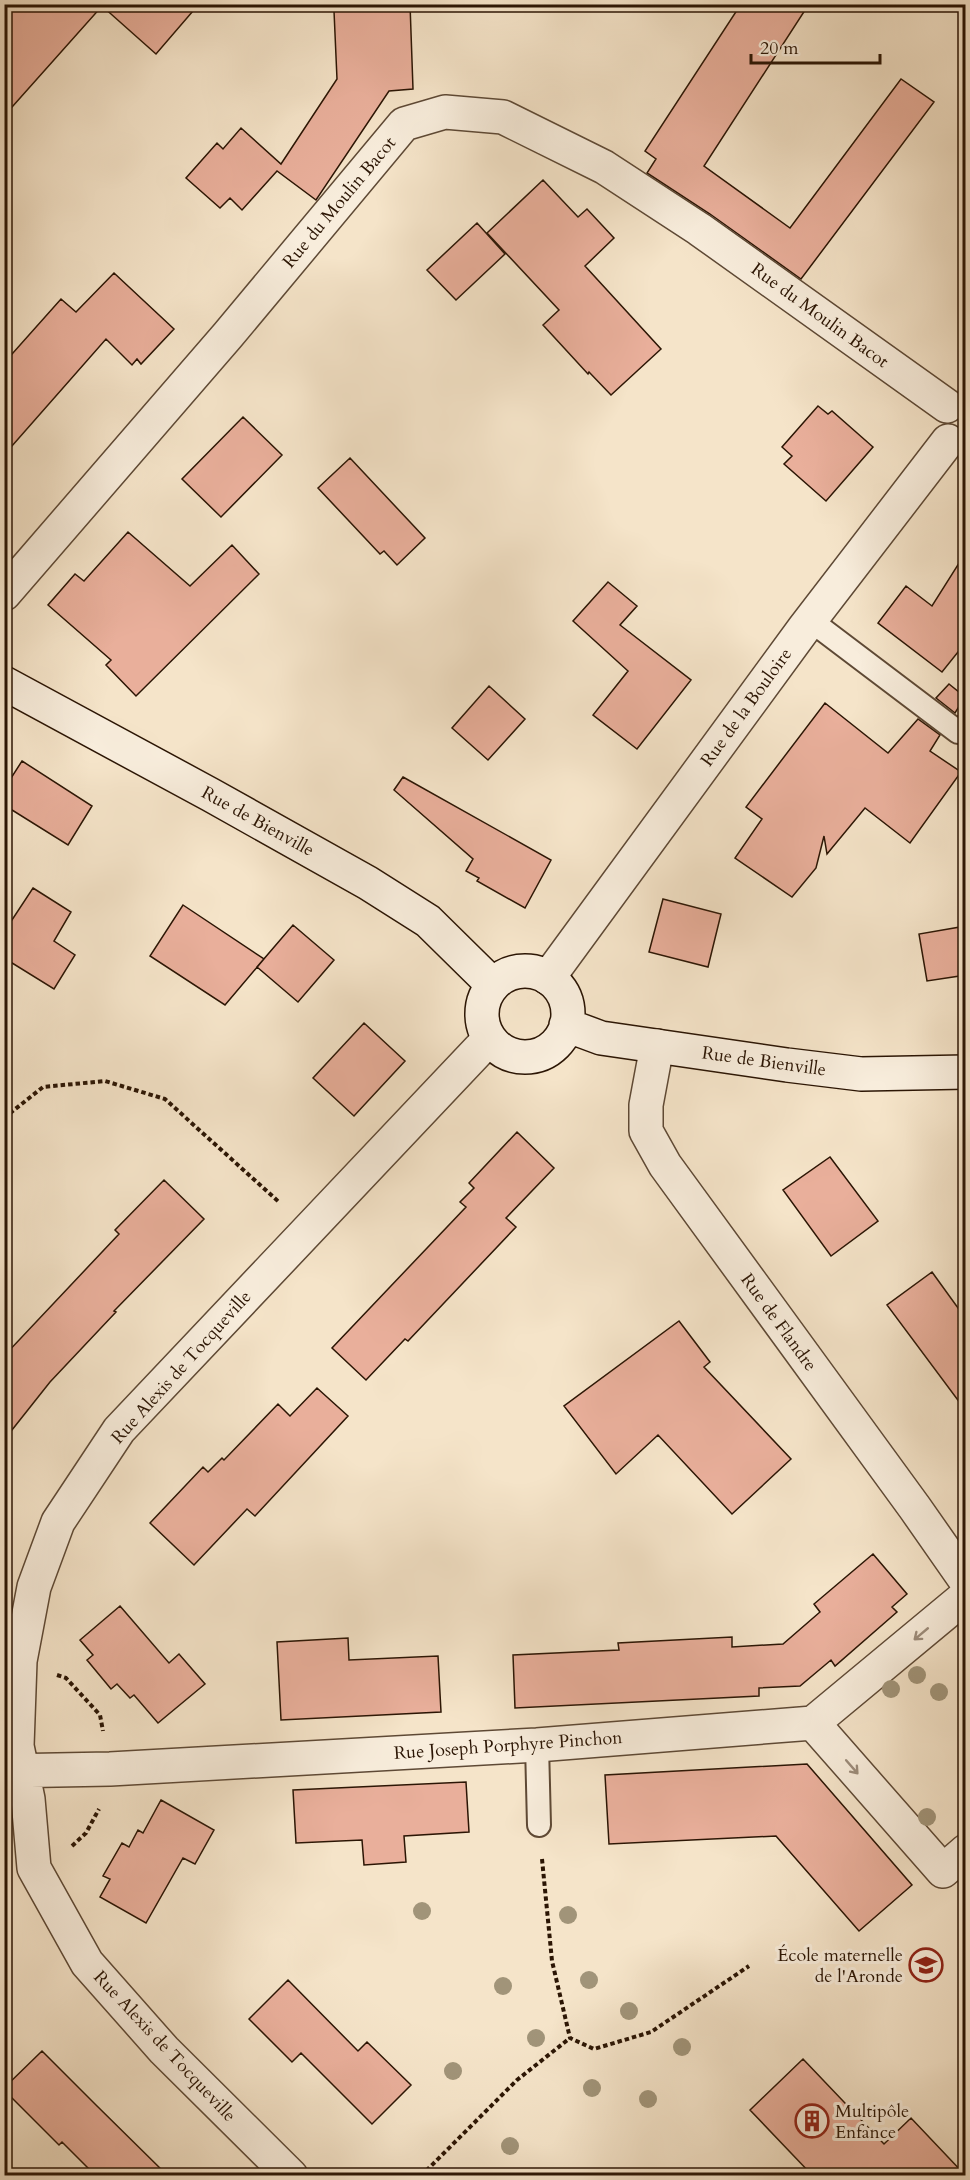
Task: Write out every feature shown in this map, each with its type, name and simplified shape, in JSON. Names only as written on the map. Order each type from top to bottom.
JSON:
[{"type":"street","name":"Rue du Moulin Bacot","points":[[4,594],[220,344],[404,124],[445,112],[503,117],[604,167],[956,401]]},
{"type":"street","points":[[956,401],[942,413],[941,428],[957,445]]},
{"type":"street","name":"Rue de la Bouloire","points":[[548,978],[810,620],[957,445]]},
{"type":"street","name":"Rue de Bienville","points":[[4,683],[368,883],[428,921],[493,985]]},
{"type":"street","points":[[513,973],[537,973],[548,978],[558,987],[565,999],[568,1012],[560,1039],[539,1055],[525,1057],[511,1055],[499,1048],[489,1039],[483,1025],[482,1011],[485,997],[493,985],[502,977],[513,973]]},
{"type":"street","name":"Rue de Bienville","points":[[566,1025],[601,1038],[861,1074],[966,1072]]},
{"type":"street","name":"Rue Alexis de Tocqueville","points":[[291,2175],[164,2050],[87,1963],[34,1868],[28,1799],[14,1771],[20,1661],[34,1587],[58,1522],[119,1430],[489,1039]]},
{"type":"street","name":"Rue de Flandre","points":[[657,1046],[646,1105],[646,1131],[665,1165],[966,1581]]},
{"type":"street","points":[[966,1596],[813,1723],[943,1871],[966,1851]]},
{"type":"street","name":"Rue Joseph Porphyre Pinchon","points":[[14,1771],[122,1768],[537,1745],[813,1723]]},
{"type":"lane","points":[[810,620],[958,732],[966,725]]},
{"type":"lane","points":[[537,1745],[539,1825]]},
{"type":"path","points":[[4,1118],[43,1087],[105,1081],[165,1099],[309,1228]]},
{"type":"path","points":[[539,1825],[552,1961],[570,2038]]},
{"type":"path","points":[[570,2038],[594,2049],[651,2032],[748,1966]]},
{"type":"path","points":[[422,2175],[517,2080],[570,2038]]},
{"type":"building","points":[[4,4],[199,4],[156,54],[102,6],[4,116]]},
{"type":"building","points":[[344,4],[410,4],[413,89],[389,91],[316,200],[277,171],[242,210],[230,198],[220,208],[186,178],[217,143],[223,149],[241,128],[281,164],[337,79],[334,11],[344,10]]},
{"type":"building","points":[[741,4],[809,4],[704,166],[790,228],[901,79],[934,102],[801,279],[710,214],[647,173],[656,159],[645,151]]},
{"type":"building","points":[[543,180],[578,217],[587,209],[614,238],[585,266],[661,349],[611,395],[589,372],[588,374],[543,325],[559,310],[487,233]]},
{"type":"building","points":[[477,223],[505,254],[456,300],[427,270]]},
{"type":"building","points":[[114,273],[174,329],[141,364],[137,359],[132,365],[106,339],[4,455],[4,363],[61,299],[76,312]]},
{"type":"building","points":[[818,406],[828,414],[832,411],[873,447],[826,501],[784,464],[792,456],[782,447]]},
{"type":"building","points":[[243,417],[282,455],[221,517],[182,479]]},
{"type":"building","points":[[350,458],[425,538],[397,565],[384,551],[380,554],[318,488]]},
{"type":"building","points":[[128,532],[190,586],[232,545],[259,574],[136,696],[106,665],[111,660],[48,605],[75,574],[84,581]]},
{"type":"building","points":[[966,552],[966,642],[942,672],[878,623],[906,586],[932,606]]},
{"type":"building","points":[[608,582],[637,606],[620,625],[691,680],[637,749],[593,715],[628,671],[573,621]]},
{"type":"building","points":[[949,684],[965,697],[955,713],[936,698]]},
{"type":"building","points":[[489,686],[525,719],[488,760],[452,728]]},
{"type":"building","points":[[825,703],[888,753],[918,719],[940,735],[930,751],[961,772],[910,843],[865,808],[827,854],[824,836],[816,868],[792,897],[735,858],[762,819],[746,807]]},
{"type":"building","points":[[22,761],[92,806],[68,845],[4,805],[4,789]]},
{"type":"building","points":[[403,777],[551,860],[525,908],[477,881],[479,878],[466,871],[473,859],[394,790]]},
{"type":"building","points":[[33,888],[71,912],[54,941],[75,955],[54,989],[4,958],[4,932]]},
{"type":"building","points":[[663,899],[721,914],[708,967],[649,952]]},
{"type":"building","points":[[183,905],[264,959],[225,1005],[150,956]]},
{"type":"building","points":[[293,925],[334,960],[298,1002],[257,967]]},
{"type":"building","points":[[966,926],[966,975],[927,981],[919,934]]},
{"type":"building","points":[[364,1023],[405,1061],[354,1116],[313,1078]]},
{"type":"building","points":[[517,1132],[554,1168],[506,1218],[516,1227],[408,1341],[405,1339],[366,1380],[332,1348],[466,1207],[460,1202],[474,1188],[469,1183]]},
{"type":"building","points":[[830,1157],[878,1221],[831,1256],[783,1190]]},
{"type":"building","points":[[164,1180],[204,1219],[114,1311],[116,1312],[50,1382],[4,1440],[4,1356],[119,1234],[115,1230]]},
{"type":"building","points":[[932,1272],[966,1319],[966,1411],[887,1305]]},
{"type":"building","points":[[679,1321],[710,1362],[704,1367],[791,1459],[732,1514],[658,1435],[616,1474],[564,1406]]},
{"type":"building","points":[[317,1388],[348,1416],[255,1516],[247,1509],[194,1565],[150,1523],[203,1467],[208,1472],[222,1458],[224,1460],[278,1404],[290,1416]]},
{"type":"building","points":[[873,1554],[907,1594],[892,1607],[897,1612],[835,1666],[831,1660],[800,1686],[759,1688],[759,1696],[515,1708],[513,1655],[619,1650],[618,1643],[732,1637],[732,1647],[783,1644],[820,1612],[814,1604]]},
{"type":"building","points":[[120,1606],[169,1663],[179,1654],[205,1684],[158,1723],[134,1695],[130,1698],[117,1684],[111,1689],[87,1660],[93,1655],[80,1640]]},
{"type":"building","points":[[348,1638],[349,1660],[438,1656],[441,1712],[281,1720],[277,1642]]},
{"type":"building","points":[[807,1764],[912,1885],[859,1931],[776,1836],[609,1844],[605,1775]]},
{"type":"building","points":[[466,1782],[469,1832],[404,1836],[406,1862],[364,1865],[362,1840],[296,1843],[293,1790]]},
{"type":"building","points":[[161,1800],[214,1830],[195,1864],[183,1858],[146,1923],[100,1897],[110,1879],[103,1876],[122,1843],[129,1847],[138,1830],[143,1833]]},
{"type":"building","points":[[288,1980],[358,2051],[367,2042],[411,2085],[372,2124],[301,2053],[292,2062],[249,2019]]},
{"type":"building","points":[[42,2051],[167,2175],[95,2175],[62,2142],[59,2145],[4,2090]]},
{"type":"building","name":"Multipôle Enfance","points":[[803,2059],[884,2144],[911,2118],[965,2175],[812,2175],[750,2110]]},
{"type":"place","name":"École maternelle de l'Aronde","points":[[926,1965]]},
{"type":"place","name":"Multipôle Enfance","points":[[812,2121]]}]
